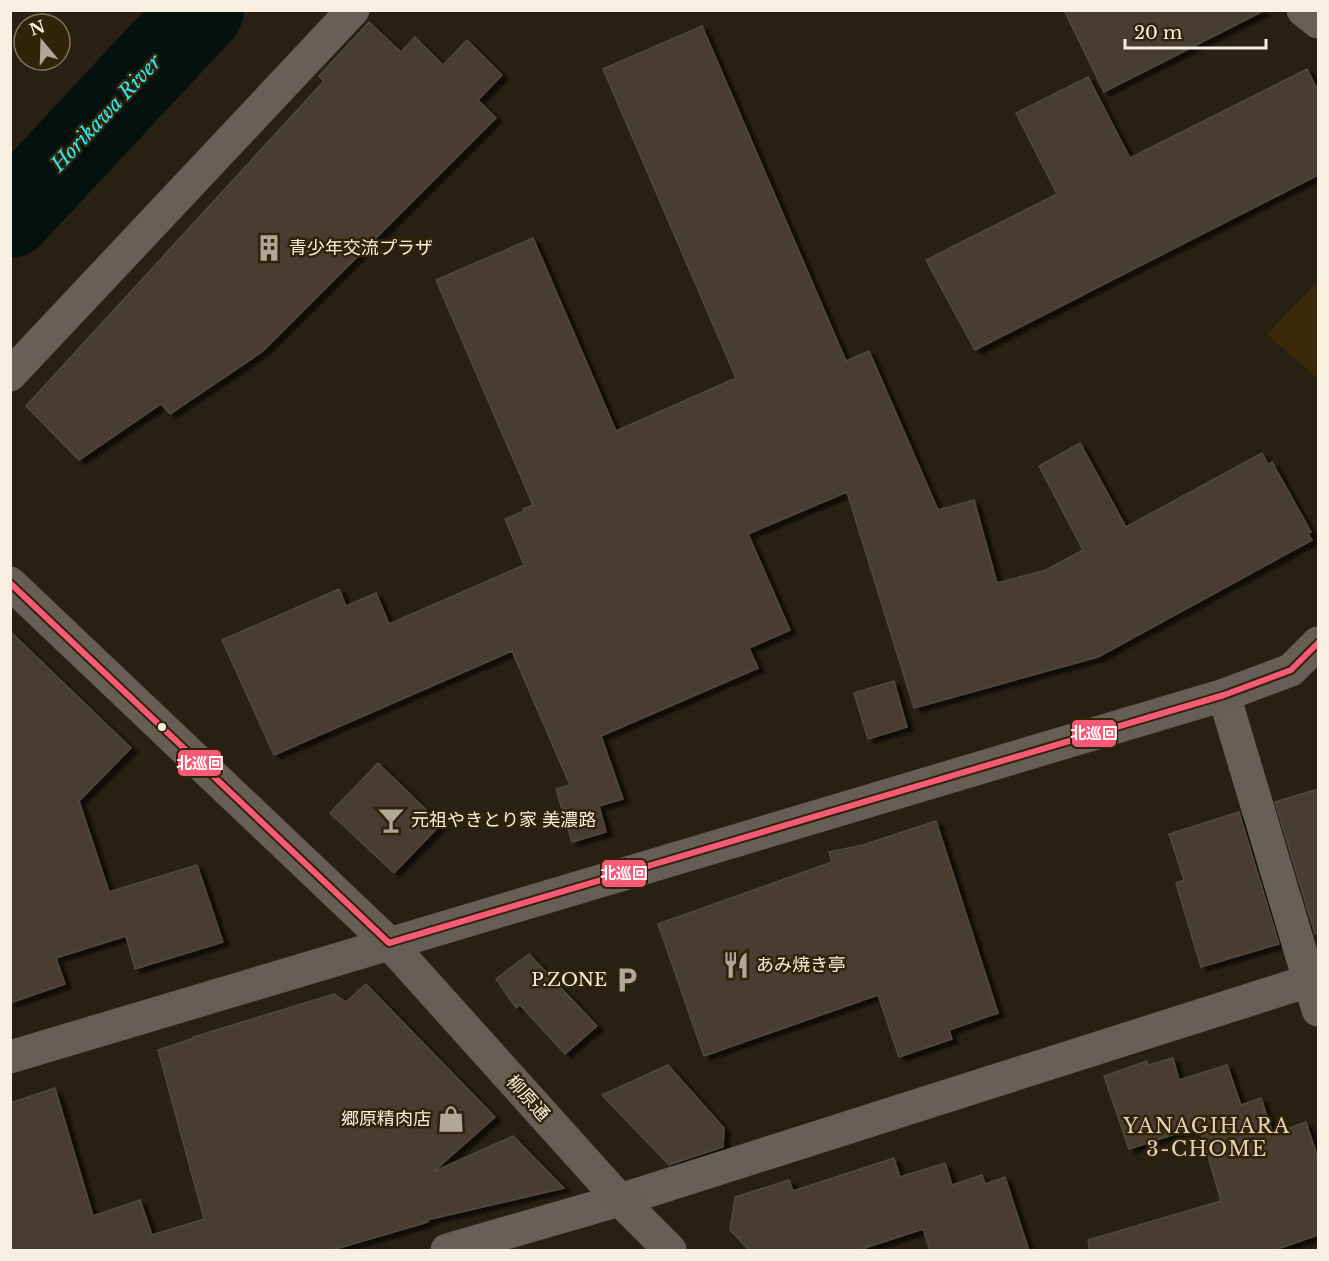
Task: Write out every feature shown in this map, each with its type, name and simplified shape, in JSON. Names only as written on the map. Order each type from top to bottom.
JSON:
[{"type":"street","points":[[10,375],[353,10]]},
{"type":"street","points":[[1303,10],[1318,22]]},
{"type":"street","name":"柳原通","points":[[10,583],[389,943],[620,1200],[670,1251]]},
{"type":"street","points":[[10,1057],[1224,695],[1291,670],[1318,643]]},
{"type":"street","points":[[447,1251],[1316,990],[1224,695]]},
{"type":"shaded area","points":[[1318,281],[1318,379],[1267,334]]},
{"type":"building","points":[[1064,10],[1265,10],[1104,92]]},
{"type":"building","name":"青少年交流プラザ","points":[[369,22],[401,52],[415,37],[443,65],[467,40],[502,75],[478,100],[496,118],[263,351],[170,414],[161,404],[79,460],[26,406],[324,81],[319,76]]},
{"type":"building","points":[[702,26],[846,361],[869,351],[938,510],[974,500],[997,583],[1046,570],[1083,550],[1039,466],[1080,443],[1126,527],[1262,453],[1268,464],[1272,462],[1311,532],[1308,534],[1312,540],[1098,657],[914,708],[847,492],[748,534],[790,630],[749,648],[758,668],[601,736],[623,799],[599,806],[606,832],[572,842],[556,789],[570,785],[512,651],[274,755],[222,640],[339,589],[346,606],[376,593],[389,624],[524,565],[505,519],[533,505],[436,280],[533,238],[616,431],[736,378],[603,69]]},
{"type":"building","points":[[1307,69],[1318,91],[1318,175],[975,350],[926,260],[1057,194],[1016,113],[1088,77],[1130,158]]},
{"type":"building","points":[[10,631],[131,748],[79,801],[109,892],[197,865],[223,942],[135,969],[126,936],[56,958],[65,984],[10,1003]]},
{"type":"building","points":[[894,681],[907,727],[868,739],[854,693]]},
{"type":"building","points":[[378,763],[441,824],[394,873],[330,813]]},
{"type":"building","points":[[1318,789],[1318,933],[1315,934],[1275,802]]},
{"type":"building","points":[[1239,812],[1279,944],[1201,967],[1176,883],[1184,880],[1169,834]]},
{"type":"building","points":[[936,821],[998,1013],[949,1030],[952,1039],[899,1057],[878,995],[704,1056],[658,924],[832,862],[829,852],[863,845]]},
{"type":"building","points":[[529,954],[597,1026],[565,1054],[520,1005],[516,1008],[496,979]]},
{"type":"building","points":[[366,984],[495,1117],[433,1172],[513,1136],[564,1188],[427,1220],[428,1222],[329,1251],[10,1251],[10,1103],[55,1088],[93,1216],[140,1200],[152,1235],[204,1219],[158,1050],[334,994],[346,1002]]},
{"type":"building","points":[[1173,1058],[1179,1080],[1227,1065],[1241,1105],[1261,1098],[1273,1134],[1306,1122],[1318,1158],[1318,1235],[1272,1251],[1090,1251],[1088,1240],[1221,1201],[1199,1126],[1129,1149],[1104,1076],[1147,1061],[1148,1065]]},
{"type":"building","points":[[668,1065],[724,1128],[723,1147],[669,1165],[602,1095]]},
{"type":"building","points":[[894,1158],[900,1177],[945,1163],[952,1185],[982,1175],[985,1184],[1005,1177],[1029,1251],[930,1251],[923,1229],[856,1251],[750,1251],[730,1230],[735,1197],[789,1180],[793,1191]]},
{"type":"waterway","name":"Horikawa River","points":[[10,216],[202,10]]},
{"type":"transit line","name":"北巡回","points":[[10,583],[389,943]]},
{"type":"transit line","name":"北巡回","points":[[389,943],[1224,695],[1291,670],[1318,643]]},
{"type":"place","name":"青少年交流プラザ","points":[[269,248]]},
{"type":"place","name":"元祖やきとり家 美濃路","points":[[391,820]]},
{"type":"place","name":"あみ焼き亭","points":[[736,965]]},
{"type":"place","name":"P.ZONE","points":[[627,980]]},
{"type":"place","name":"郷原精肉店","points":[[451,1119]]},
{"type":"district","name":"YANAGIHARA 3-CHOME","points":[[1207,1138]]}]
